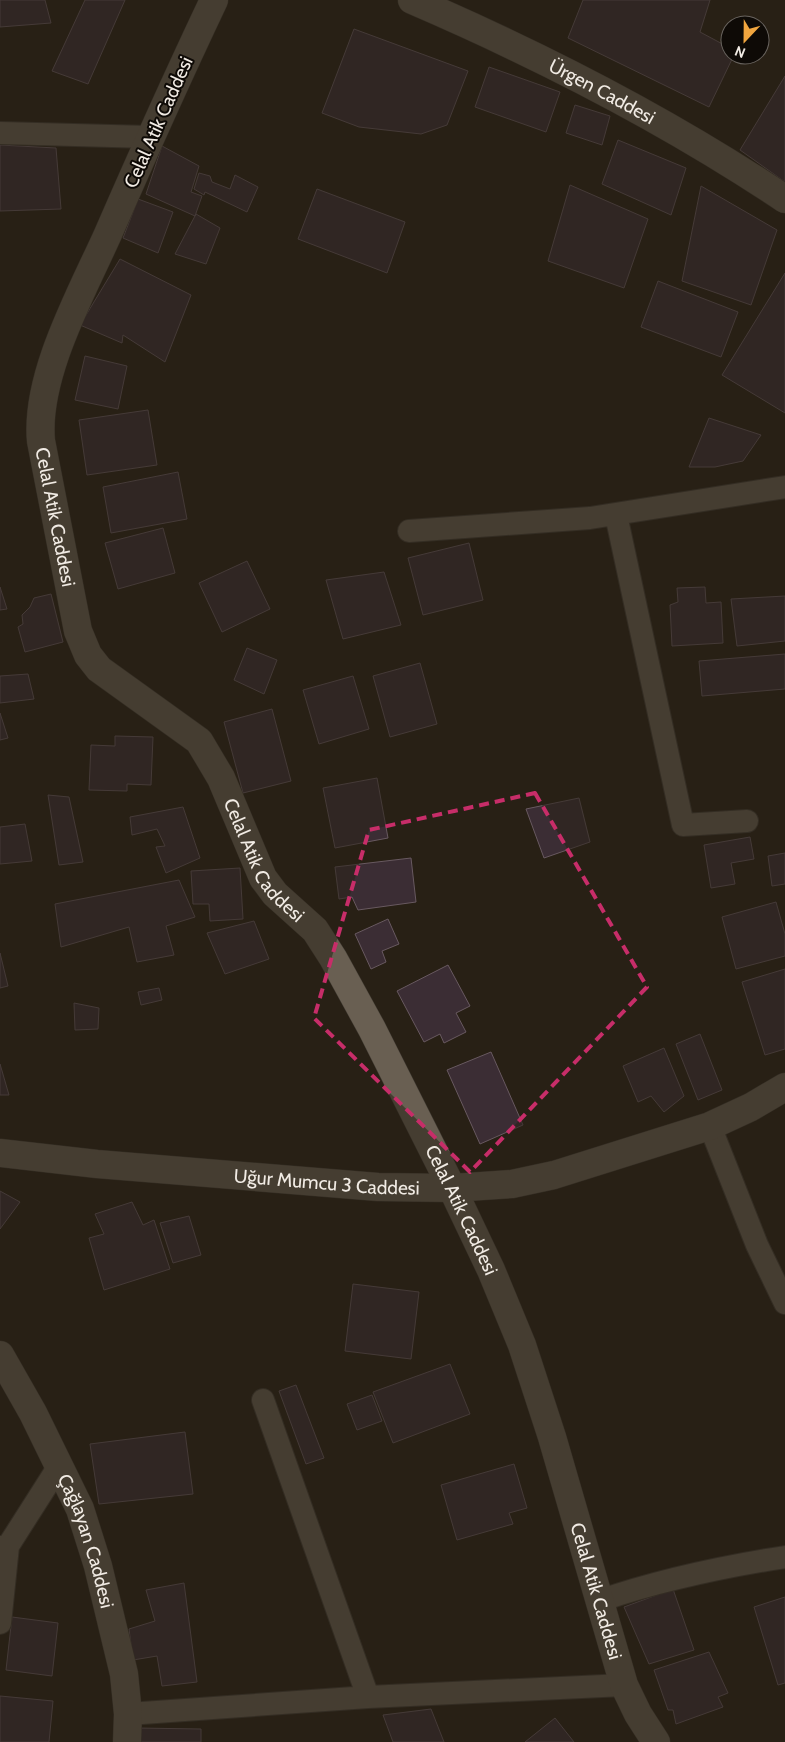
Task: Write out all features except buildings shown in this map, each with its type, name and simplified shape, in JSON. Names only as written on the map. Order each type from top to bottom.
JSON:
[{"type":"street","name":"Celal Atik Caddesi","points":[[214,0],[149,137],[48,376],[41,405],[39,419],[41,441],[78,631],[88,656],[99,670],[199,741],[211,758],[263,878],[275,894],[315,930],[333,958],[372,1029],[491,1270],[522,1345],[552,1437],[624,1685],[638,1714],[656,1742]]},
{"type":"street","name":"Ürgen Caddesi","points":[[412,0],[573,74],[666,124],[785,199]]},
{"type":"street","points":[[0,133],[149,137]]},
{"type":"street","points":[[409,531],[616,515],[785,487]]},
{"type":"street","points":[[616,515],[667,743],[683,825],[747,821]]},
{"type":"street","name":"Uğur Mumcu 3 Caddesi","points":[[0,1153],[97,1164],[378,1188],[452,1188],[512,1184],[554,1175],[710,1126],[751,1107],[785,1087]]},
{"type":"street","points":[[710,1126],[757,1245],[785,1303]]},
{"type":"street","name":"Çağlayan Caddesi","points":[[0,1355],[34,1413],[80,1509],[98,1566],[124,1674],[128,1714],[127,1742]]},
{"type":"street","points":[[262,1400],[368,1696]]},
{"type":"street","points":[[0,1623],[4,1546],[59,1466]]},
{"type":"street","points":[[599,1601],[647,1584],[712,1569],[785,1557]]},
{"type":"street","points":[[128,1714],[368,1696],[624,1685]]},
{"type":"highlighted area","points":[[535,793],[647,987],[470,1172],[314,1018],[369,830]]}]
